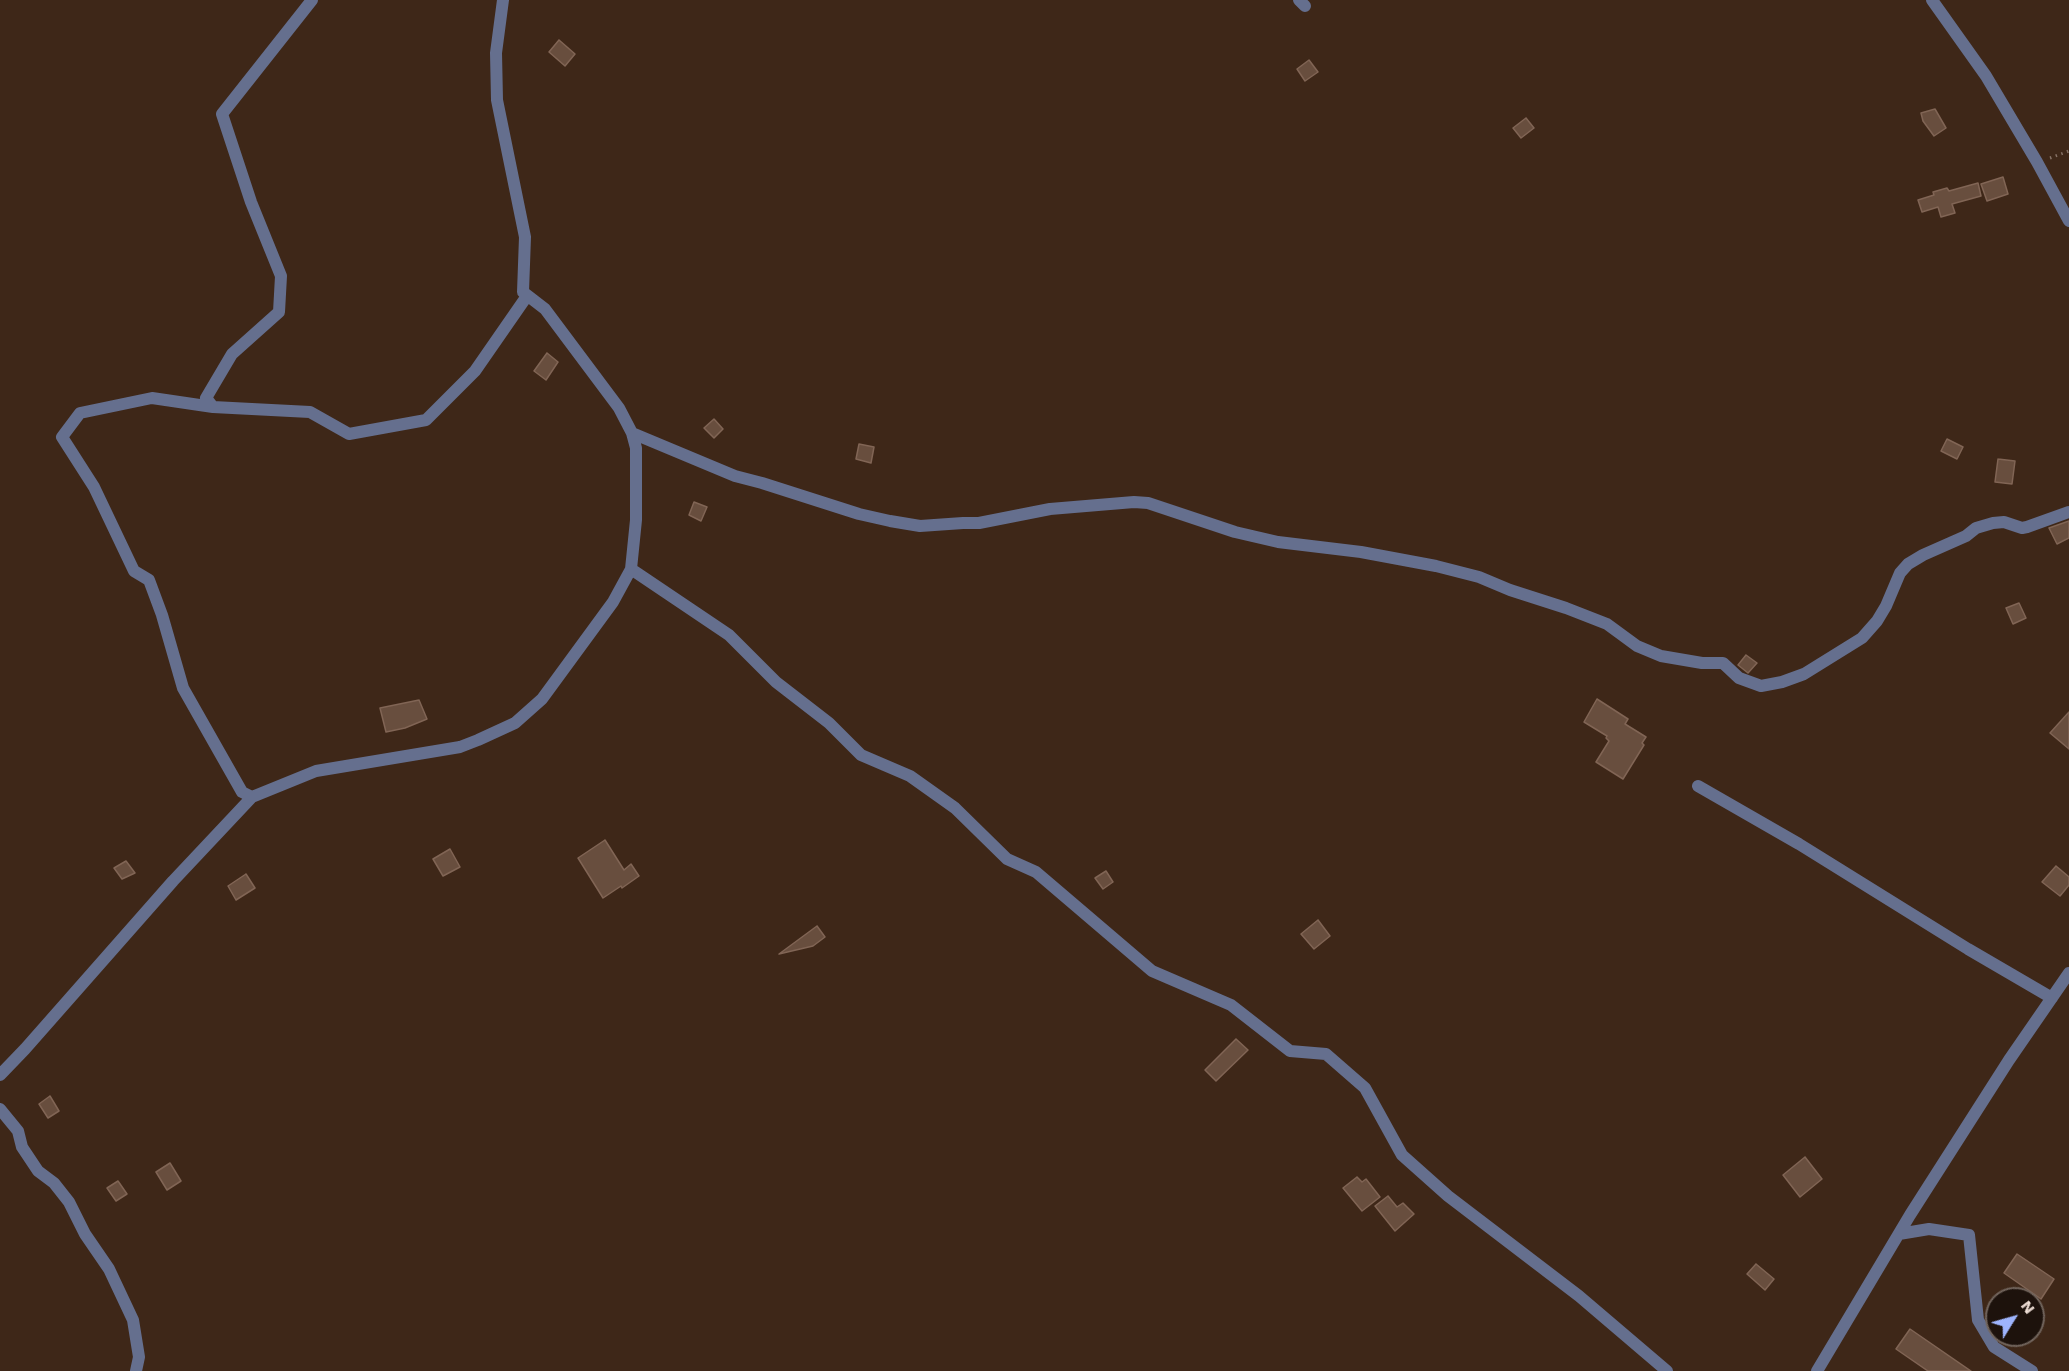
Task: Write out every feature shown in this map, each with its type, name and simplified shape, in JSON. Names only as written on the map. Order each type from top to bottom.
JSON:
[{"type":"street","points":[[213,407],[206,398],[232,354],[279,312],[281,276],[251,202],[222,114],[312,0]]},
{"type":"street","points":[[0,1076],[173,881],[252,797],[316,771],[460,747],[515,723],[542,699],[613,602],[631,569],[636,520],[636,448],[632,433],[619,408],[545,309],[523,292],[525,237],[497,100],[496,53],[502,0]]},
{"type":"street","points":[[1932,0],[1986,76],[2069,221]]},
{"type":"street","points":[[252,797],[242,792],[183,688],[162,615],[149,580],[134,571],[94,487],[62,437],[80,413],[152,398],[213,407],[310,412],[349,434],[426,420],[475,371],[527,296]]},
{"type":"street","points":[[632,433],[735,476],[806,495],[859,514],[910,525],[979,523],[1050,509],[1148,502],[1235,531],[1278,542],[1361,552],[1436,566],[1479,577],[1607,624],[1637,646],[1661,656],[1702,663],[1723,663],[1739,678],[1761,686],[1804,674],[1862,638],[1877,621],[1900,573],[1908,564],[1923,555],[1966,536],[1976,528],[2004,522],[2022,528],[2028,527],[2069,512]]},
{"type":"street","points":[[631,569],[729,635],[776,682],[829,723],[861,755],[910,776],[955,808],[1007,859],[1036,872],[1152,971],[1231,1005],[1290,1052],[1326,1054],[1365,1088],[1402,1155],[1448,1196],[1579,1296],[1667,1371]]},
{"type":"street","points":[[1698,786],[1799,844],[1968,949],[2052,998]]},
{"type":"street","points":[[1816,1371],[2009,1060],[2069,973]]},
{"type":"street","points":[[0,1109],[18,1131],[22,1147],[38,1171],[54,1183],[69,1202],[85,1234],[109,1269],[133,1320],[139,1357],[136,1371]]},
{"type":"street","points":[[1899,1234],[1929,1229],[1969,1235],[1978,1320],[1994,1347],[2032,1371]]},
{"type":"path","points":[[2037,162],[2069,151]]},
{"type":"building","points":[[559,40],[575,54],[565,66],[549,52]]},
{"type":"building","points":[[1309,60],[1318,72],[1305,81],[1297,69]]},
{"type":"building","points":[[1935,109],[1946,128],[1934,136],[1923,121],[1921,113]]},
{"type":"building","points":[[1526,118],[1534,128],[1521,138],[1513,128]]},
{"type":"building","points":[[2003,177],[2008,194],[1987,201],[1981,184]]},
{"type":"building","points":[[1978,183],[1981,196],[1952,204],[1955,213],[1941,217],[1938,207],[1922,212],[1918,200],[1934,195],[1933,192],[1947,188],[1949,191]]},
{"type":"building","points":[[547,353],[558,362],[546,380],[534,371]]},
{"type":"building","points":[[714,419],[723,429],[714,438],[704,428]]},
{"type":"building","points":[[1947,439],[1963,447],[1957,459],[1941,451]]},
{"type":"building","points":[[859,444],[874,447],[871,463],[856,459]]},
{"type":"building","points":[[1998,459],[2015,461],[2012,484],[1995,482]]},
{"type":"building","points":[[694,502],[707,507],[701,521],[689,515]]},
{"type":"building","points":[[2069,521],[2069,538],[2057,544],[2049,528]]},
{"type":"building","points":[[2019,603],[2026,618],[2013,624],[2006,608]]},
{"type":"building","points":[[1746,655],[1757,663],[1748,673],[1738,665]]},
{"type":"building","points":[[1597,699],[1628,719],[1625,724],[1646,737],[1642,743],[1644,745],[1623,779],[1596,762],[1609,741],[1607,736],[1584,722]]},
{"type":"building","points":[[419,700],[427,719],[405,728],[386,732],[380,708]]},
{"type":"building","points":[[2069,712],[2069,749],[2050,733]]},
{"type":"building","points":[[605,840],[624,870],[631,864],[639,876],[603,898],[578,858]]},
{"type":"building","points":[[450,849],[460,867],[443,876],[433,859]]},
{"type":"building","points":[[126,861],[135,873],[122,879],[114,868]]},
{"type":"building","points":[[2056,866],[2069,877],[2069,885],[2060,896],[2042,882]]},
{"type":"building","points":[[1106,871],[1113,882],[1103,889],[1095,878]]},
{"type":"building","points":[[246,874],[255,888],[236,900],[228,886]]},
{"type":"building","points":[[1318,920],[1330,936],[1314,949],[1301,934]]},
{"type":"building","points":[[817,926],[825,937],[813,946],[779,954]]},
{"type":"building","points":[[1236,1039],[1248,1050],[1216,1081],[1205,1070]]},
{"type":"building","points":[[50,1096],[59,1111],[48,1118],[39,1104]]},
{"type":"building","points":[[1805,1157],[1822,1179],[1800,1197],[1783,1175]]},
{"type":"building","points":[[170,1163],[181,1181],[167,1190],[156,1172]]},
{"type":"building","points":[[1357,1177],[1362,1182],[1366,1179],[1380,1197],[1362,1211],[1343,1188]]},
{"type":"building","points":[[118,1181],[127,1194],[116,1201],[107,1188]]},
{"type":"building","points":[[1388,1196],[1397,1207],[1403,1203],[1414,1214],[1395,1231],[1375,1206]]},
{"type":"building","points":[[2017,1254],[2054,1279],[2045,1293],[2045,1287],[2024,1287],[2004,1273]]},
{"type":"building","points":[[1756,1264],[1774,1279],[1765,1290],[1747,1274]]},
{"type":"building","points":[[1910,1329],[1971,1371],[1928,1371],[1896,1349]]}]
